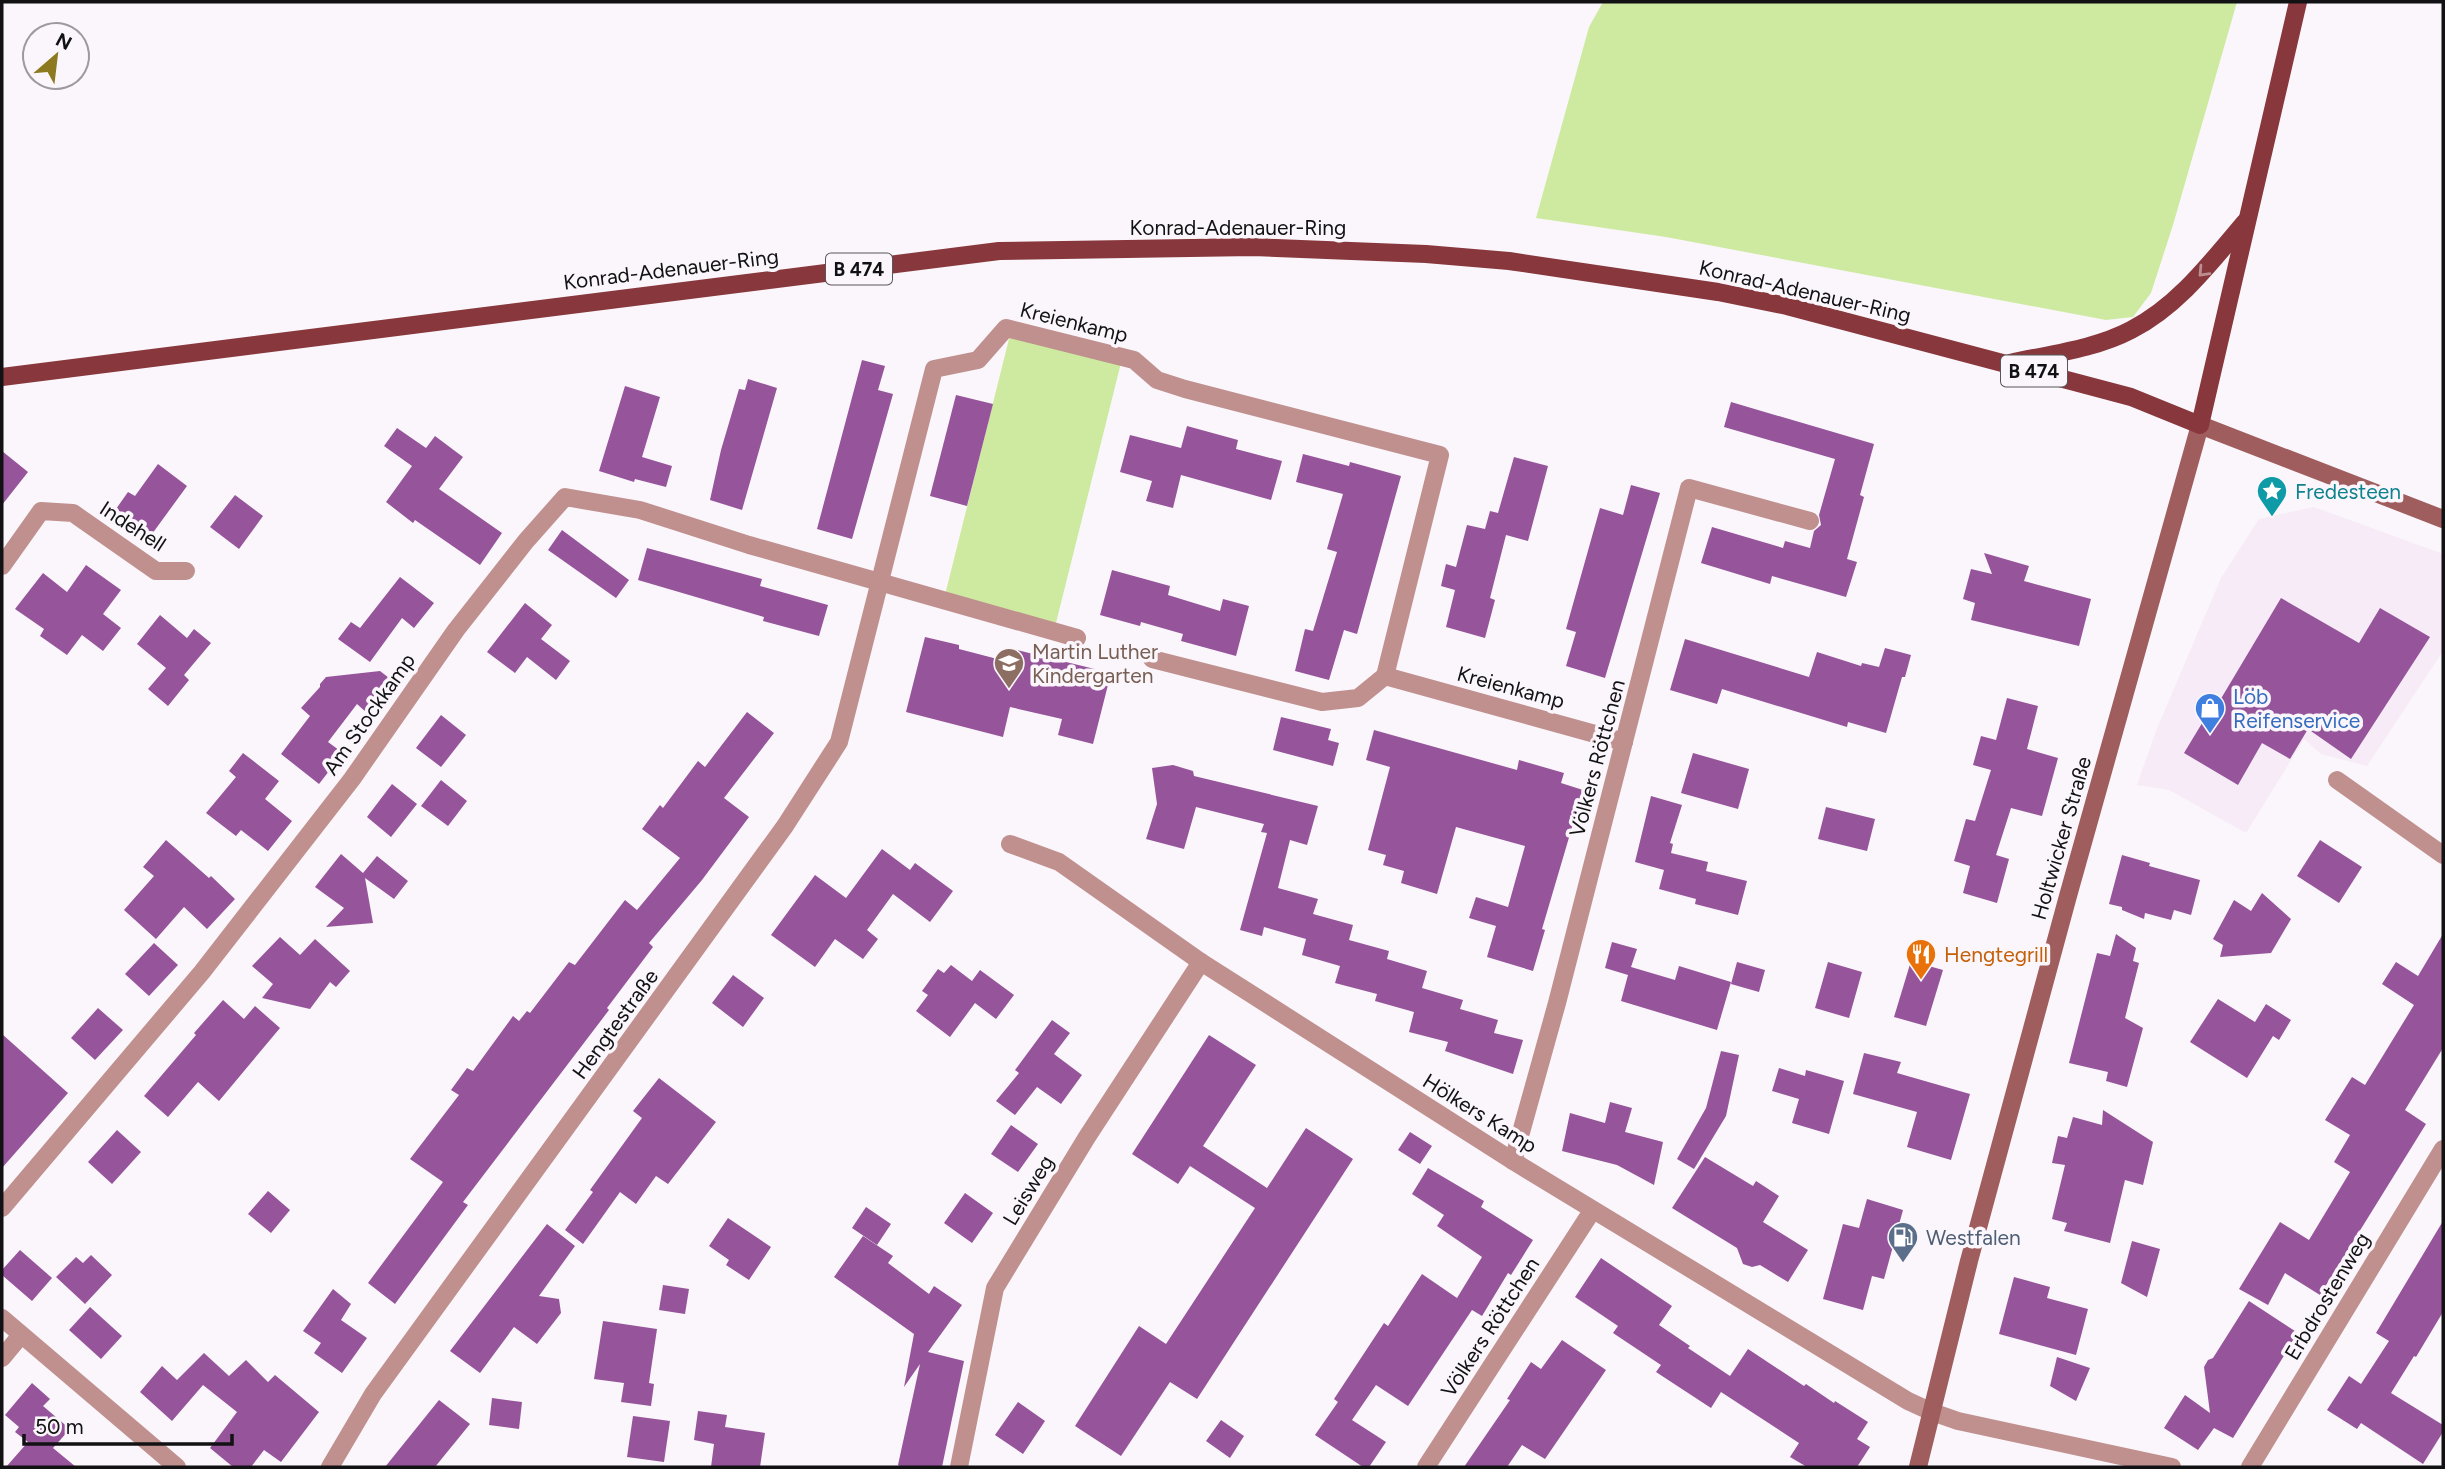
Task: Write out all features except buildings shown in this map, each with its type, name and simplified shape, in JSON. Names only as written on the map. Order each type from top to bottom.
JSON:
[{"type":"main road","points":[[2200,425],[2298,2]]},
{"type":"main road","points":[[2006,364],[2086,346],[2130,331],[2161,312],[2186,290],[2247,220]]},
{"type":"main road","name":"Konrad-Adenauer-Ring","points":[[2,377],[999,251],[1253,247],[1426,254],[1509,261],[1648,281],[1787,306],[2131,397],[2443,519]]},
{"type":"main road","name":"Holtwicker Straße","points":[[1918,1467],[1969,1261],[2057,935],[2200,425]]},
{"type":"street","name":"Kreienkamp","points":[[880,581],[934,369],[978,360],[1006,328],[1134,360],[1157,380],[1185,389],[1440,455],[1385,676],[1624,742]]},
{"type":"street","name":"Völkers Röttchen","points":[[1513,1161],[1557,1003],[1689,488],[1811,521]]},
{"type":"street","name":"Am Stockkamp","points":[[2,1208],[202,972],[352,779],[456,630],[526,541],[565,497],[640,510],[749,545],[880,581]]},
{"type":"street","name":"Indehell","points":[[2,566],[41,511],[73,513],[156,571],[186,571]]},
{"type":"street","points":[[880,581],[1076,638]]},
{"type":"street","name":"Hengtestraße","points":[[330,1467],[373,1394],[778,838],[839,742],[880,581]]},
{"type":"street","points":[[1152,659],[1322,702],[1358,698],[1385,676]]},
{"type":"street","points":[[2337,780],[2443,855]]},
{"type":"street","name":"Hölkers Kamp","points":[[1010,844],[1059,862],[1201,962],[1592,1211],[1908,1401],[1932,1412]]},
{"type":"street","name":"Leisweg","points":[[959,1467],[995,1288],[1087,1137],[1201,962]]},
{"type":"street","name":"Erbdrostenweg","points":[[2250,1467],[2443,1149]]},
{"type":"street","name":"Völkers Röttchen","points":[[1426,1467],[1592,1211]]},
{"type":"street","points":[[2,1318],[177,1467]]},
{"type":"street","points":[[2,1358],[21,1335]]},
{"type":"street","points":[[1932,1412],[1958,1421],[2172,1467]]},
{"type":"shaded area","points":[[2314,507],[2443,554],[2443,651],[2367,766],[2321,754],[2304,739],[2246,833],[2169,790],[2137,785],[2156,731],[2221,578],[2259,519]]},
{"type":"green space","points":[[1603,2],[2237,2],[2151,293],[2133,317],[2106,320],[1666,237],[1536,218],[1589,27]]},
{"type":"green space","points":[[1010,335],[1121,363],[1054,631],[944,599]]},
{"type":"place","name":"Fredesteen","points":[[2272,518]]},
{"type":"place","name":"Martin Luther Kindergarten","points":[[1009,690]]},
{"type":"place","name":"Löb Reifenservice","points":[[2210,735]]},
{"type":"place","name":"Hengtegrill","points":[[1921,981]]},
{"type":"place","name":"Westfalen","points":[[1903,1264]]}]
